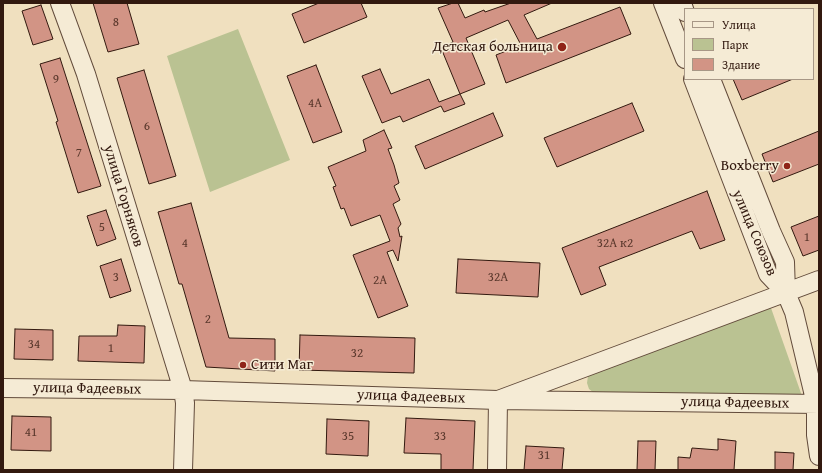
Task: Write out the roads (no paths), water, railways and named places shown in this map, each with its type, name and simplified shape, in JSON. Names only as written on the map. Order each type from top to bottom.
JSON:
[{"type":"street","name":"улица Горняков","points":[[60,3],[86,74],[183,390],[185,402],[183,470]]},
{"type":"street","points":[[663,3],[684,56]]},
{"type":"street","name":"улица Союзов","points":[[693,80],[768,274],[786,293],[794,312],[817,404],[816,435],[819,456]]},
{"type":"street","name":"улица Союзов","points":[[711,80],[771,231],[785,262],[786,293]]},
{"type":"street","points":[[497,470],[498,400],[819,280]]},
{"type":"street","name":"улица Фадеевых","points":[[3,388],[183,390],[498,400],[817,404]]},
{"type":"place","name":"Детская больница","points":[[562,47]]},
{"type":"place","name":"Boxberry","points":[[787,166]]},
{"type":"place","name":"Сити Маг","points":[[243,365]]}]
